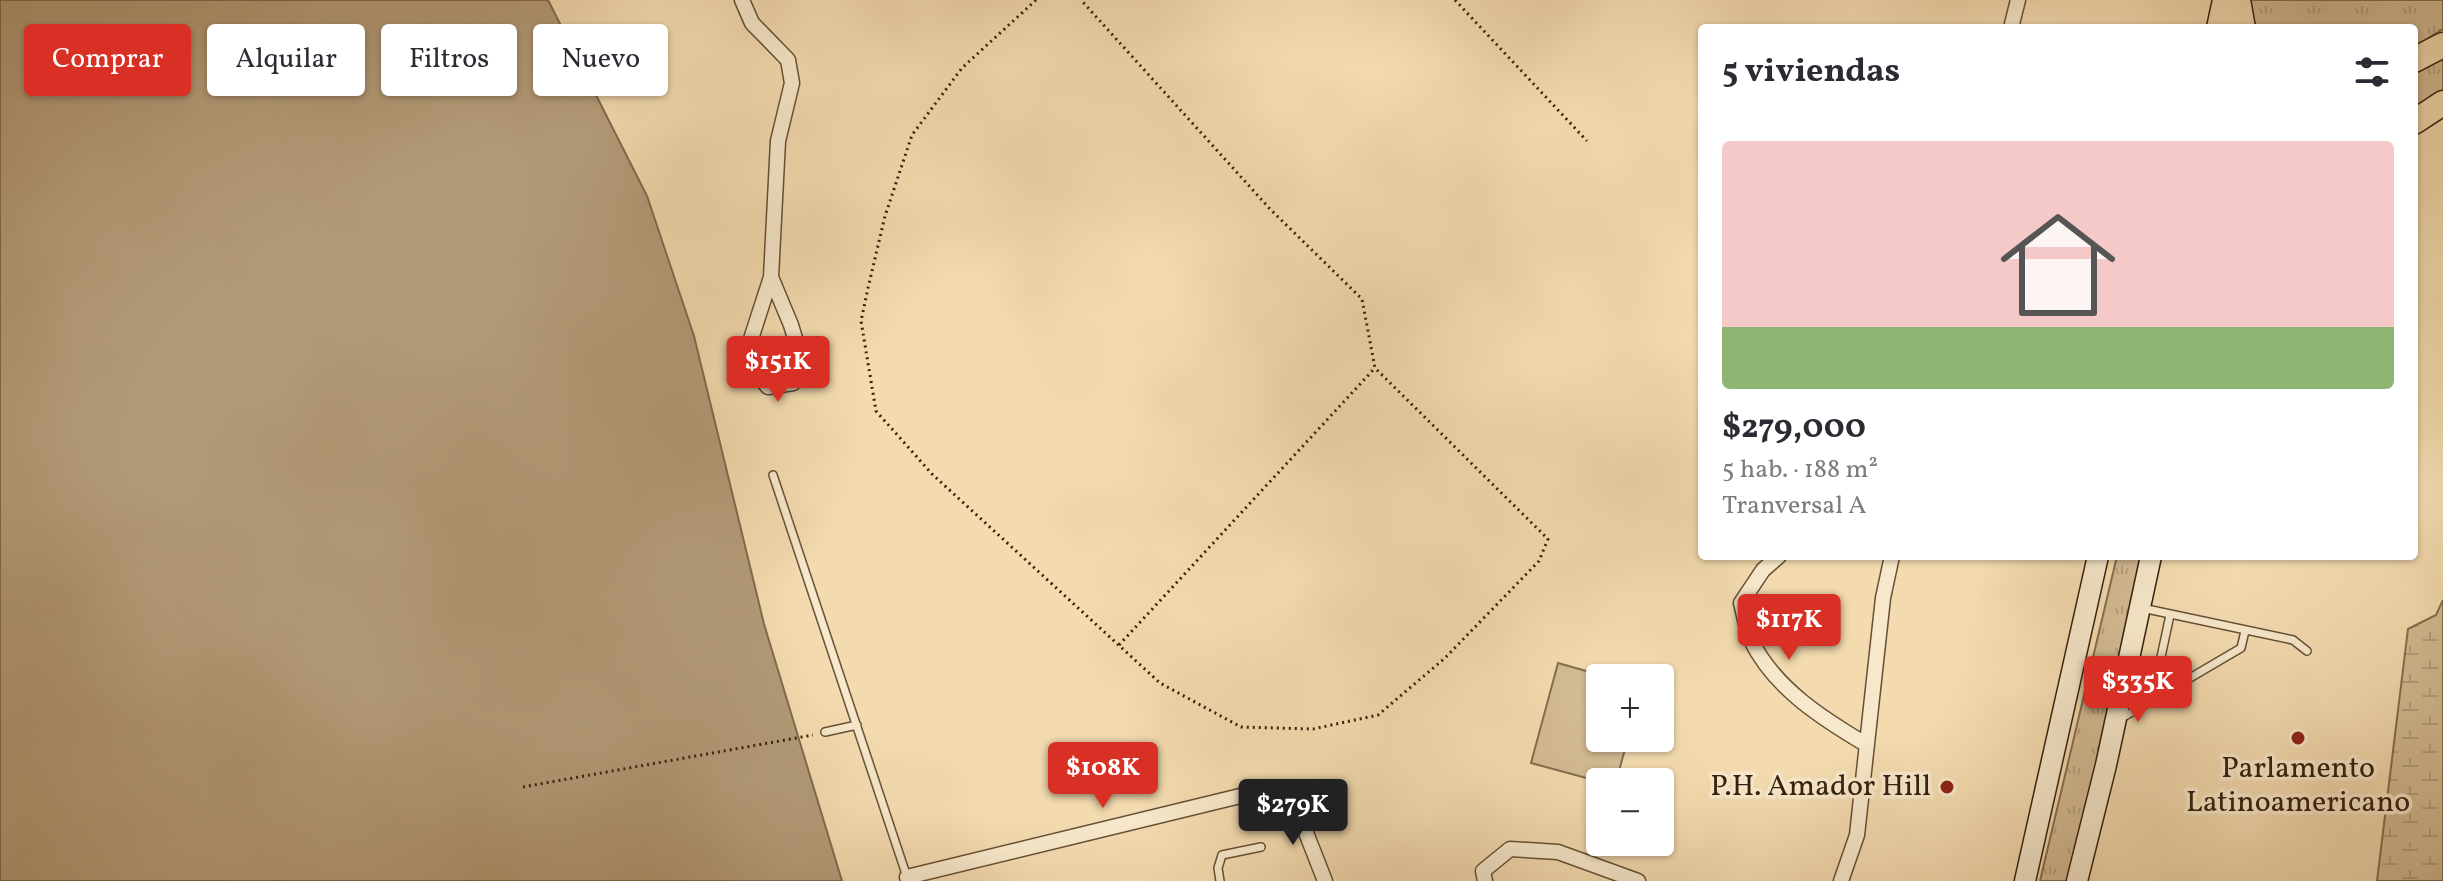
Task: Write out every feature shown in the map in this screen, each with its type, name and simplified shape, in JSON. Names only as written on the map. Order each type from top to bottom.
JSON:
[{"type":"main road","points":[[2220,24],[2225,0]]},
{"type":"main road","points":[[2238,0],[2242,24]]},
{"type":"main road","points":[[2418,58],[2443,45]]},
{"type":"main road","points":[[2418,119],[2443,103]]},
{"type":"main road","points":[[2025,881],[2097,560]]},
{"type":"main road","points":[[2077,881],[2116,721],[2150,560]]},
{"type":"street","points":[[742,0],[752,23],[788,60],[792,83],[778,141],[771,277],[749,345],[751,367],[768,387],[793,383],[801,358],[771,277]]},
{"type":"street","points":[[2012,24],[2018,0]]},
{"type":"street","points":[[1774,560],[1763,570],[1741,603],[1750,639],[1774,674],[1817,715],[1867,745]]},
{"type":"street","points":[[1841,881],[1857,835],[1883,598],[1891,560]]},
{"type":"street","points":[[908,879],[1269,789],[1281,790],[1292,797],[1325,881]]},
{"type":"street","points":[[1485,881],[1483,871],[1510,849],[1558,852],[1638,881]]},
{"type":"lane","points":[[773,475],[908,879]]},
{"type":"lane","points":[[2140,608],[2293,640],[2307,651]]},
{"type":"lane","points":[[2152,699],[2170,615]]},
{"type":"lane","points":[[2116,721],[2241,648],[2245,631]]},
{"type":"lane","points":[[825,732],[857,725]]},
{"type":"lane","points":[[1220,881],[1218,868],[1222,855],[1261,847]]},
{"type":"path","points":[[1036,0],[962,68],[912,135],[885,216],[861,321],[876,411],[932,474],[1160,683],[1241,727],[1313,729],[1378,715],[1445,658],[1539,561],[1548,539],[1375,368],[1362,299],[1270,209],[1081,0]]},
{"type":"path","points":[[1454,0],[1587,141]]},
{"type":"path","points":[[1119,645],[1375,368]]},
{"type":"path","points":[[523,787],[825,732]]},
{"type":"green space","points":[[2249,0],[2443,0],[2443,29],[2418,45],[2418,24],[2252,24]]},
{"type":"green space","points":[[2443,58],[2443,91],[2418,106],[2418,72]]},
{"type":"green space","points":[[2116,560],[2141,560],[2112,701],[2069,881],[2040,881]]},
{"type":"green space","points":[[2443,600],[2443,881],[2377,881],[2408,629],[2436,615]]},
{"type":"green space","points":[[1558,663],[1586,671],[1586,752],[1624,752],[1620,768],[1586,768],[1586,778],[1531,763]]},
{"type":"shaded area","points":[[0,0],[548,0],[560,24],[533,24],[533,96],[596,96],[647,196],[694,336],[764,624],[842,881],[0,881]]},
{"type":"place","name":"Parlamento Latinoamericano","points":[[2298,738]]},
{"type":"place","name":"P.H. Amador Hill","points":[[1947,787]]}]
